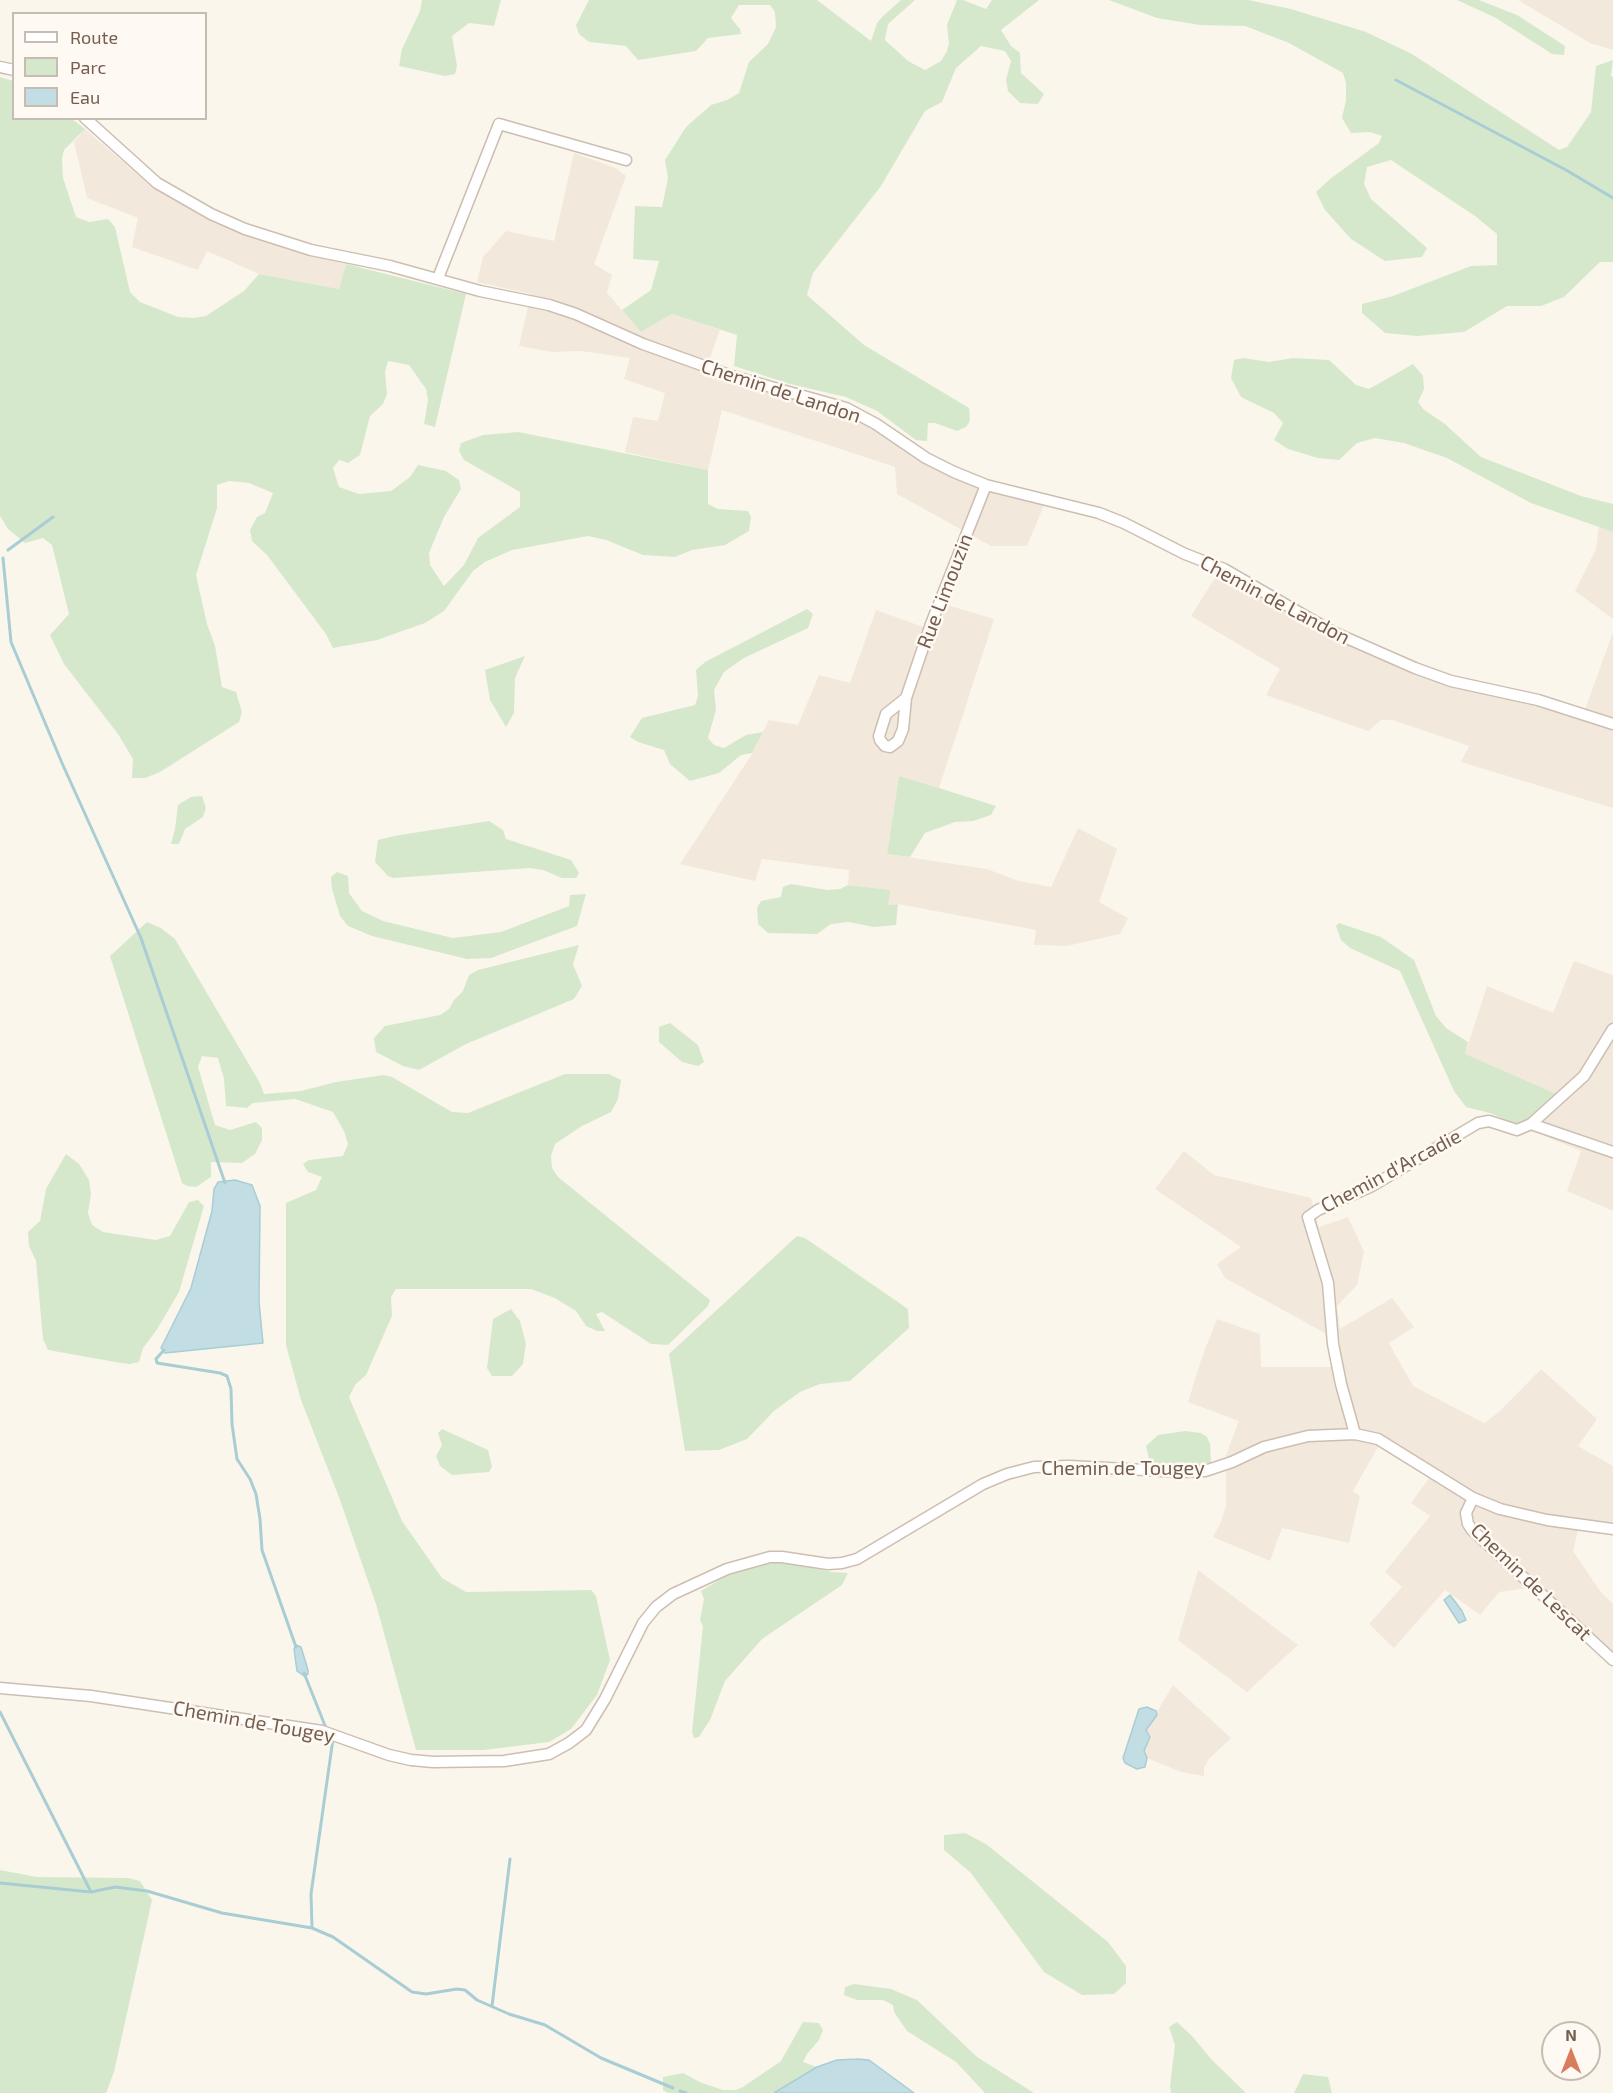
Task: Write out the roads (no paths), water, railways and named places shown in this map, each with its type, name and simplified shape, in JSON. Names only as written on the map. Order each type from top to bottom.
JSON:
[{"type":"street","name":"Chemin de Landon","points":[[87,120],[157,183],[211,214],[254,232],[311,250],[438,278],[480,291],[549,305],[576,314],[643,344],[732,376],[846,408],[876,424],[926,458],[954,472],[986,485],[1099,513],[1124,523],[1185,554],[1224,569],[1333,632],[1424,671],[1474,687],[1539,700],[1613,724]]},
{"type":"street","points":[[438,278],[499,124],[626,160]]},
{"type":"street","name":"Rue Limouzin","points":[[906,698],[931,624],[986,485]]},
{"type":"street","points":[[1613,1029],[1584,1076],[1532,1124],[1613,1152]]},
{"type":"street","name":"Chemin d'Arcadie","points":[[1355,1434],[1333,1344],[1328,1283],[1308,1217],[1318,1210],[1372,1186],[1478,1123],[1489,1121],[1517,1130],[1532,1124]]},
{"type":"street","name":"Chemin de Tougey","points":[[0,1688],[91,1696],[322,1731],[389,1755],[411,1760],[504,1761],[549,1754],[586,1730],[605,1700],[644,1623],[656,1607],[673,1594],[728,1569],[770,1557],[828,1564],[857,1559],[983,1484],[1007,1474],[1034,1467],[1069,1466],[1184,1473],[1205,1471],[1280,1442],[1308,1436],[1355,1434],[1378,1439],[1473,1498],[1500,1509],[1522,1516],[1613,1529]]},
{"type":"street","name":"Chemin de Lescat","points":[[1473,1498],[1466,1513],[1472,1530],[1613,1660]]},
{"type":"water","points":[[235,1180],[252,1185],[260,1206],[259,1302],[263,1343],[165,1353],[161,1348],[191,1288],[212,1211],[214,1189],[218,1182]]},
{"type":"water","points":[[1450,1595],[1466,1620],[1459,1623],[1444,1600]]},
{"type":"water","points":[[296,1645],[301,1647],[308,1670],[308,1674],[304,1676],[297,1671],[294,1649]]},
{"type":"water","points":[[1147,1707],[1156,1711],[1157,1715],[1146,1730],[1150,1737],[1144,1751],[1147,1758],[1145,1767],[1137,1769],[1125,1763],[1123,1758],[1139,1709]]},
{"type":"water","points":[[837,2060],[869,2060],[914,2093],[774,2093],[817,2067]]},
{"type":"waterway","points":[[1396,80],[1566,170],[1613,198]]},
{"type":"waterway","points":[[8,550],[53,517]]},
{"type":"waterway","points":[[3,558],[11,642],[62,763],[141,938],[225,1183]]},
{"type":"waterway","points":[[164,1350],[156,1359],[157,1363],[227,1376],[231,1389],[232,1424],[237,1459],[250,1479],[256,1494],[262,1550],[296,1647]]},
{"type":"waterway","points":[[304,1673],[326,1728]]},
{"type":"waterway","points":[[0,1712],[91,1892]]},
{"type":"waterway","points":[[312,1928],[311,1894],[333,1739]]},
{"type":"waterway","points":[[492,2006],[510,1859]]},
{"type":"waterway","points":[[0,1883],[91,1892],[115,1887],[147,1891],[222,1913],[312,1928],[333,1937],[412,1992],[426,1994],[457,1989],[465,1990],[477,2000],[509,2014],[545,2025],[601,2058],[673,2088]]},
{"type":"waterway","points":[[680,2091],[686,2093]]}]
